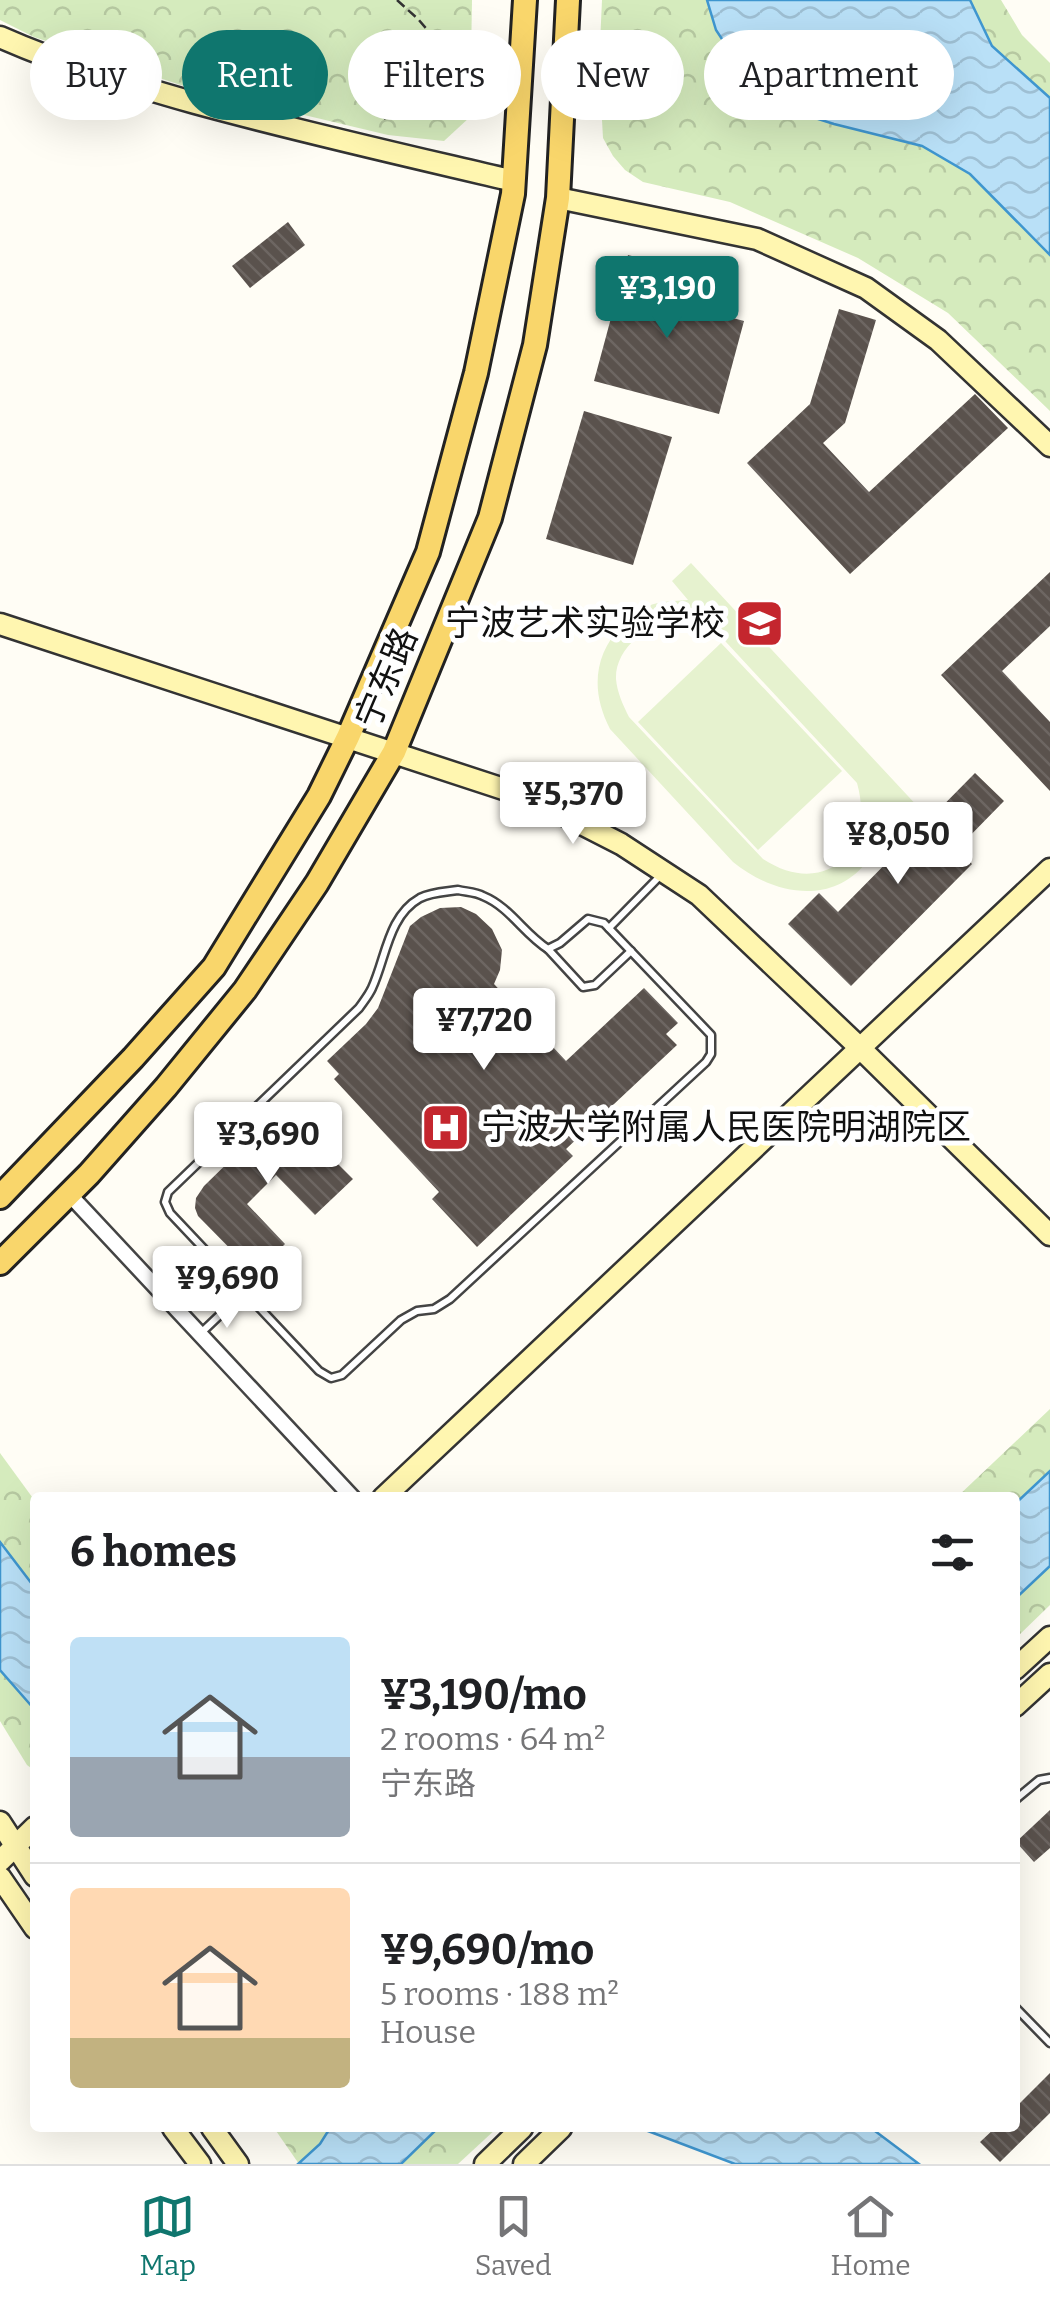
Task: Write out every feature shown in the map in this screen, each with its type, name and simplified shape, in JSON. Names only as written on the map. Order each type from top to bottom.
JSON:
[{"type":"main road","name":"宁东路","points":[[0,1197],[133,1058],[214,966],[319,796],[348,738],[428,552],[476,373],[514,181],[525,0]]},
{"type":"main road","name":"宁东路","points":[[0,1263],[166,1087],[245,990],[317,883],[394,752],[490,518],[534,345],[558,198],[568,0]]},
{"type":"street","points":[[0,37],[126,84],[272,124],[514,181]]},
{"type":"street","points":[[558,198],[757,239],[866,288],[938,340],[1050,446]]},
{"type":"street","points":[[0,624],[531,798],[621,844],[700,895],[1050,1235]]},
{"type":"street","points":[[389,1492],[1050,868]]},
{"type":"street","points":[[69,1194],[346,1492]]},
{"type":"street","points":[[1020,1664],[1050,1637]]},
{"type":"street","points":[[1020,1701],[1050,1674]]},
{"type":"street","points":[[0,1822],[30,1868]]},
{"type":"street","points":[[0,1860],[30,1832]]},
{"type":"street","points":[[0,1877],[30,1921]]},
{"type":"street","points":[[176,2132],[200,2164]]},
{"type":"street","points":[[215,2132],[238,2164]]},
{"type":"street","points":[[485,2164],[518,2132]]},
{"type":"street","points":[[524,2164],[557,2132]]},
{"type":"lane","points":[[609,928],[664,872]]},
{"type":"lane","points":[[548,949],[588,919],[604,923],[710,1036],[711,1054],[450,1300],[434,1308],[417,1310],[401,1320],[342,1375],[331,1378],[319,1371],[170,1213],[165,1202],[168,1192],[358,1008],[372,990],[388,940],[402,913],[417,900],[432,893],[458,890],[483,895],[510,914],[583,987],[594,985],[631,952]]},
{"type":"lane","points":[[200,1334],[244,1292]]},
{"type":"lane","points":[[1020,1796],[1040,1780],[1050,1778]]},
{"type":"lane","points":[[1020,2011],[1050,2043]]},
{"type":"path","points":[[397,0],[428,30]]},
{"type":"green space","points":[[0,0],[472,0],[471,30],[348,30],[348,120],[467,120],[444,141],[388,135],[325,120],[328,30],[182,30],[182,85],[162,79],[162,30],[30,30],[30,35],[0,20]]},
{"type":"green space","points":[[602,0],[1001,0],[1022,35],[1050,63],[1050,411],[948,313],[858,258],[730,202],[643,182],[625,170],[603,138],[602,120],[684,120],[684,30],[601,30]]},
{"type":"green space","points":[[691,563],[921,810],[902,827],[882,806],[883,822],[877,844],[851,878],[835,886],[800,891],[782,888],[748,873],[733,862],[610,729],[598,688],[605,649],[622,625],[641,610],[658,603],[688,600],[672,581]],"holes":[[[694,621],[713,628],[857,783],[859,828],[841,861],[807,874],[763,859],[629,717],[616,679],[627,648],[644,632],[665,622]]]},
{"type":"green space","points":[[721,643],[842,771],[758,850],[638,722]]},
{"type":"green space","points":[[1050,1409],[1050,1605],[1020,1634],[1020,1492],[962,1492]]},
{"type":"green space","points":[[0,1453],[30,1494],[30,1767],[0,1721]]},
{"type":"green space","points":[[277,2132],[493,2132],[458,2164],[299,2164]]},
{"type":"water","points":[[707,0],[970,0],[992,46],[1050,98],[1050,255],[970,174],[922,146],[821,120],[954,120],[954,30],[716,30]]},
{"type":"water","points":[[1050,1471],[1050,1566],[1020,1594],[1020,1499]]},
{"type":"water","points":[[0,1542],[30,1581],[30,1704],[0,1670]]},
{"type":"water","points":[[328,2132],[434,2132],[401,2164],[298,2164]]},
{"type":"water","points":[[651,2132],[876,2132],[919,2164],[735,2164]]},
{"type":"building","points":[[288,222],[305,245],[250,288],[232,266]]},
{"type":"building","points":[[628,255],[683,269],[674,302],[744,321],[719,414],[594,381]]},
{"type":"building","points":[[839,309],[876,320],[845,423],[823,443],[869,492],[975,394],[1008,428],[850,574],[747,463],[810,404]]},
{"type":"building","points":[[584,411],[672,437],[633,565],[546,539]]},
{"type":"building","points":[[1050,572],[1050,626],[1002,671],[1050,722],[1050,791],[941,675]]},
{"type":"building","points":[[975,773],[1004,801],[957,849],[972,864],[851,986],[788,924],[819,893],[838,912]]},
{"type":"building","points":[[461,907],[492,929],[502,950],[494,984],[566,1061],[644,988],[678,1023],[666,1034],[677,1045],[566,1149],[573,1156],[477,1247],[432,1199],[439,1192],[334,1079],[339,1074],[327,1061],[378,1008],[410,926],[440,908]]},
{"type":"building","points":[[283,1109],[353,1179],[315,1215],[276,1175],[247,1204],[285,1244],[255,1274],[198,1216],[196,1198]]},
{"type":"building","points":[[1050,1810],[1050,1848],[1034,1862],[1020,1846],[1020,1838]]},
{"type":"building","points":[[1050,2073],[1050,2113],[1000,2162],[980,2142],[991,2132],[1020,2132],[1020,2103]]},
{"type":"place","name":"宁波艺术实验学校","points":[[760,623]]},
{"type":"place","name":"宁波大学附属人民医院明湖院区","points":[[446,1127]]}]
